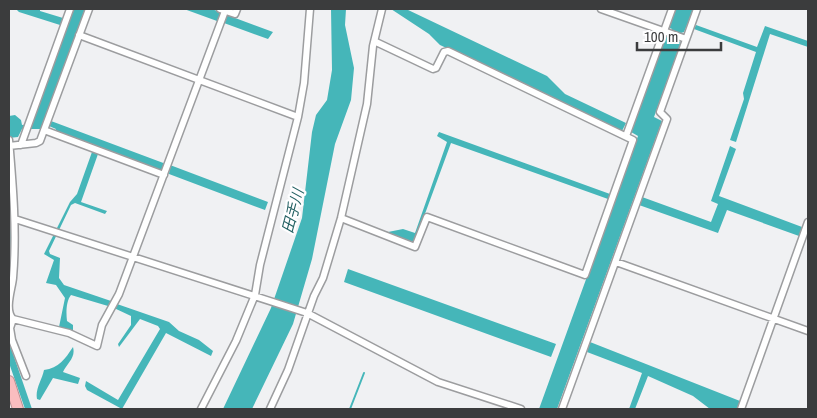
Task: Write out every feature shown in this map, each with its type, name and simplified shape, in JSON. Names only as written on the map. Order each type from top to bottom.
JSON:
[{"type":"highway","points":[[9,381],[18,409]]},
{"type":"street","points":[[21,144],[70,9]]},
{"type":"street","points":[[9,146],[36,143],[44,130],[89,9]]},
{"type":"street","points":[[13,319],[69,333],[97,346],[102,325],[120,294],[223,10],[235,14],[237,9]]},
{"type":"street","points":[[201,409],[257,295],[260,265],[298,117],[304,83],[310,9]]},
{"type":"street","points":[[270,409],[288,370],[305,312],[323,278],[341,218],[367,104],[373,46],[376,42],[382,9]]},
{"type":"street","points":[[601,9],[683,38]]},
{"type":"street","points":[[626,136],[666,32],[672,9]]},
{"type":"street","points":[[562,409],[668,119],[660,112],[683,38],[697,9]]},
{"type":"street","points":[[79,35],[298,117]]},
{"type":"street","points":[[341,218],[416,247],[427,218],[585,275],[633,140],[448,51],[444,52],[436,68],[432,70],[376,42]]},
{"type":"street","points":[[44,130],[164,175]]},
{"type":"street","points":[[9,140],[15,219],[13,278],[9,309],[13,319],[9,328],[26,376]]},
{"type":"street","points":[[15,219],[132,258],[257,295],[305,312],[438,382],[520,409]]},
{"type":"street","points":[[741,409],[808,222]]},
{"type":"street","points":[[616,262],[808,331]]},
{"type":"water","points":[[16,9],[40,9],[40,11],[63,18],[60,25],[19,12]]},
{"type":"water","points":[[73,9],[86,9],[41,129],[22,129],[18,137],[9,138],[9,116],[15,115],[21,120],[22,125],[31,124]]},
{"type":"water","points":[[184,9],[211,9],[221,12],[217,21]]},
{"type":"water","points":[[331,9],[346,9],[345,25],[354,68],[351,100],[335,144],[312,259],[293,324],[252,409],[223,409],[271,308],[302,218],[312,132],[316,115],[327,100],[332,70]]},
{"type":"water","points":[[391,9],[406,9],[547,76],[565,94],[626,123],[622,131],[440,45],[429,34]]},
{"type":"water","points":[[675,9],[694,9],[684,32],[681,33],[678,40],[681,43],[654,117],[662,121],[557,409],[539,409],[638,136],[631,132],[665,37],[669,37],[672,29],[668,27]]},
{"type":"water","points":[[227,15],[273,32],[268,39],[224,23]]},
{"type":"water","points":[[696,25],[757,47],[765,26],[808,41],[808,47],[770,34],[736,142],[730,140],[744,99],[743,93],[756,52],[694,29]]},
{"type":"water","points":[[51,121],[166,164],[162,172],[55,132],[56,129],[49,126]]},
{"type":"water","points":[[439,132],[610,194],[608,199],[451,143],[415,241],[412,243],[363,225],[388,232],[403,229],[415,233],[447,142],[437,136]]},
{"type":"water","points":[[730,146],[736,149],[719,196],[802,227],[799,236],[727,210],[718,233],[639,205],[642,197],[711,222],[718,204],[711,201]]},
{"type":"water","points":[[92,152],[98,154],[81,202],[107,211],[105,214],[75,203],[71,205],[49,251],[50,254],[60,258],[59,278],[64,285],[111,301],[108,306],[71,295],[67,304],[67,321],[73,325],[73,331],[59,327],[65,298],[56,285],[46,283],[54,260],[44,254],[70,202],[77,194]]},
{"type":"water","points":[[170,165],[268,202],[265,210],[169,174]]},
{"type":"water","points":[[9,188],[12,217],[9,286]]},
{"type":"water","points":[[348,269],[556,344],[551,357],[344,282]]},
{"type":"water","points":[[117,304],[169,322],[179,331],[199,340],[213,351],[211,356],[166,333],[122,409],[87,390],[85,386],[86,381],[118,400],[160,329],[158,326],[140,319],[119,347],[118,344],[131,325],[131,316],[114,308]]},
{"type":"water","points":[[9,341],[32,409],[25,409],[9,363]]},
{"type":"water","points":[[590,342],[740,401],[737,409],[710,409],[693,396],[648,376],[635,409],[629,409],[642,373],[587,352]]},
{"type":"water","points":[[73,347],[72,357],[63,372],[80,378],[78,384],[53,378],[40,400],[37,399],[38,388],[44,370],[58,365]]},
{"type":"waterway","points":[[350,409],[364,373]]},
{"type":"water label","name":"田手川","points":[[293,211]]}]
